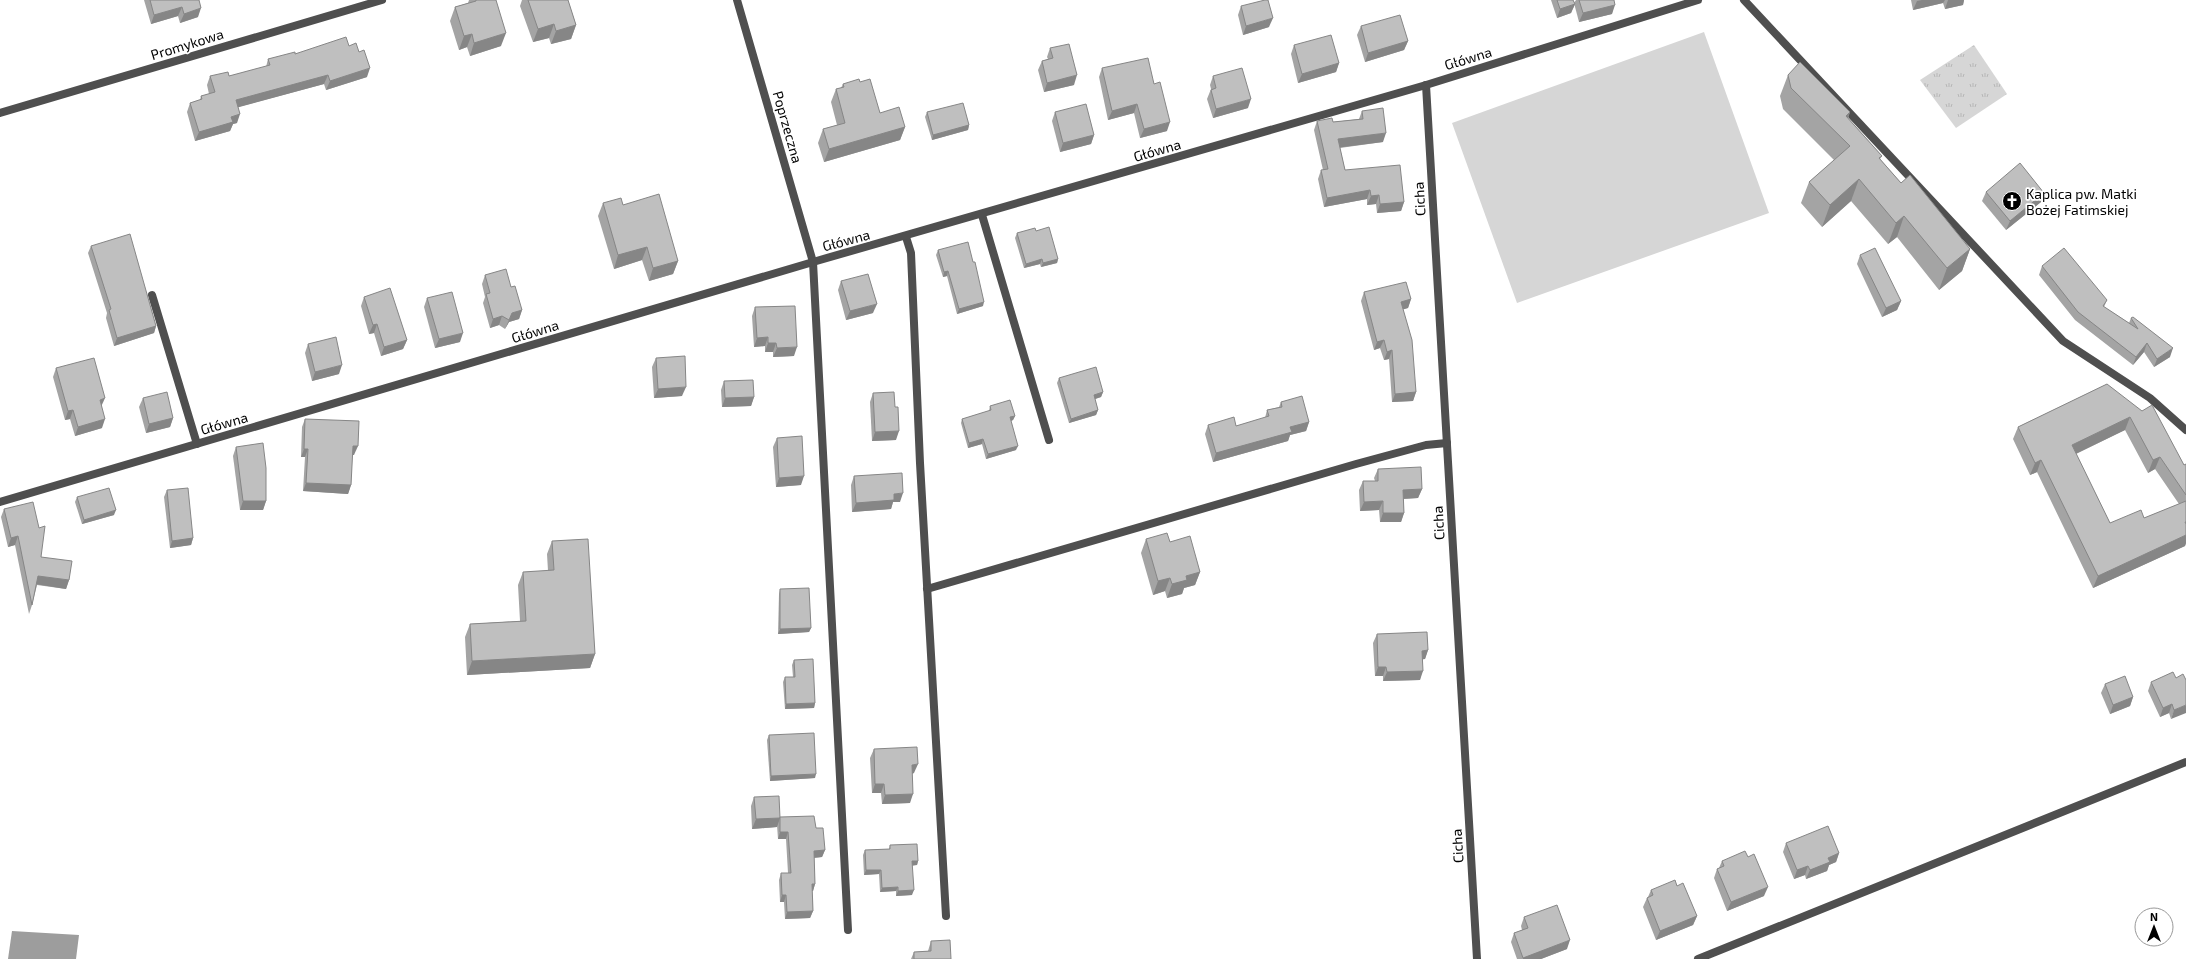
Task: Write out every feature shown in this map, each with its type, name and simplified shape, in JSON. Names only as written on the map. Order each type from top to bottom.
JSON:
[{"type":"street","name":"Promykowa","points":[[0,114],[382,0]]},
{"type":"street","name":"Poprzeczna","points":[[737,0],[813,262],[848,930]]},
{"type":"street","name":"Główna","points":[[0,502],[813,262],[906,237],[1426,85],[1698,0]]},
{"type":"street","points":[[1744,0],[2063,341],[2150,398],[2186,430]]},
{"type":"street","name":"Cicha","points":[[1426,85],[1477,959]]},
{"type":"street","points":[[982,214],[1049,440]]},
{"type":"street","points":[[906,237],[911,253],[927,589],[946,916]]},
{"type":"street","points":[[152,295],[197,444]]},
{"type":"street","points":[[927,589],[1363,462],[1426,445],[1447,443]]},
{"type":"street","points":[[1698,959],[2186,762]]},
{"type":"green space","points":[[1704,32],[1769,213],[1517,303],[1452,123]]},
{"type":"green space","points":[[1974,45],[2007,94],[1956,128],[1920,80]]},
{"type":"shaded area","points":[[12,931],[79,935],[76,959],[8,959]]},
{"type":"building","points":[[150,0],[199,0],[201,8],[184,14],[182,7],[154,15]]},
{"type":"building","points":[[476,0],[496,0],[506,33],[474,43],[472,34],[464,36],[455,7]]},
{"type":"building","points":[[528,0],[568,0],[576,25],[556,31],[554,24],[538,29]]},
{"type":"building","points":[[1268,0],[1273,18],[1246,26],[1241,6]]},
{"type":"building","points":[[1557,0],[1573,0],[1575,4],[1560,9]]},
{"type":"building","points":[[1579,0],[1614,0],[1615,5],[1583,13]]},
{"type":"building","points":[[1400,15],[1408,41],[1368,53],[1361,26]]},
{"type":"building","points":[[1331,35],[1339,63],[1302,74],[1294,45]]},
{"type":"building","points":[[346,37],[349,46],[356,43],[359,52],[364,50],[370,68],[330,81],[328,75],[236,100],[240,114],[231,117],[233,122],[199,132],[190,103],[202,99],[201,96],[215,92],[210,76],[228,72],[229,76],[270,65],[268,59],[295,52],[295,54]]},
{"type":"building","points":[[1069,44],[1077,75],[1047,83],[1042,61],[1053,58],[1050,48]]},
{"type":"building","points":[[1148,58],[1154,84],[1160,82],[1170,122],[1144,129],[1137,104],[1112,111],[1102,68]]},
{"type":"building","points":[[1800,62],[1850,112],[1846,116],[1882,156],[1879,158],[1901,183],[1910,175],[1970,249],[1947,268],[1904,216],[1896,223],[1859,179],[1830,205],[1809,182],[1850,146],[1791,88],[1788,75]]},
{"type":"building","points":[[1242,68],[1251,99],[1216,109],[1211,90],[1216,88],[1213,76]]},
{"type":"building","points":[[859,79],[860,82],[870,79],[880,113],[899,107],[905,127],[829,149],[823,129],[845,123],[836,89],[844,87],[843,84]]},
{"type":"building","points":[[963,103],[969,125],[933,135],[927,112]]},
{"type":"building","points":[[1086,104],[1094,135],[1063,143],[1055,112]]},
{"type":"building","points":[[1383,108],[1386,133],[1338,139],[1345,170],[1400,165],[1404,202],[1380,204],[1379,195],[1371,196],[1370,190],[1327,198],[1321,170],[1328,169],[1317,121],[1332,118],[1333,122],[1363,119],[1362,111]]},
{"type":"building","name":"Kaplica pw. Matki Bożej Fatimskiej","points":[[2020,163],[2044,193],[2010,221],[1986,192]]},
{"type":"building","points":[[659,194],[678,261],[653,268],[647,247],[618,255],[603,203],[621,198],[623,205]]},
{"type":"building","points":[[1049,227],[1058,259],[1043,263],[1042,259],[1026,264],[1017,233],[1035,228],[1036,231]]},
{"type":"building","points":[[130,234],[156,326],[117,338],[109,310],[111,309],[91,246]]},
{"type":"building","points":[[968,242],[973,262],[975,262],[984,302],[959,309],[948,271],[944,272],[938,250]]},
{"type":"building","points":[[1875,248],[1901,301],[1886,308],[1860,255]]},
{"type":"building","points":[[2064,248],[2107,300],[2103,306],[2138,329],[2131,318],[2133,317],[2173,348],[2157,359],[2147,343],[2136,357],[2078,312],[2042,266]]},
{"type":"building","points":[[506,269],[511,287],[515,286],[522,310],[512,313],[509,320],[502,316],[493,319],[486,294],[490,293],[485,275]]},
{"type":"building","points":[[868,274],[877,304],[850,311],[841,281]]},
{"type":"building","points":[[1406,282],[1411,299],[1401,302],[1412,340],[1416,392],[1395,394],[1392,350],[1387,352],[1384,340],[1377,342],[1364,292]]},
{"type":"building","points":[[390,288],[407,340],[384,347],[377,324],[373,325],[364,297]]},
{"type":"building","points":[[452,292],[463,333],[439,339],[427,298]]},
{"type":"building","points":[[795,306],[797,347],[777,348],[776,343],[768,343],[768,337],[757,338],[755,307]]},
{"type":"building","points":[[336,337],[342,365],[315,372],[308,344]]},
{"type":"building","points":[[685,356],[686,387],[658,389],[656,358]]},
{"type":"building","points":[[94,358],[105,398],[100,400],[105,419],[78,427],[73,410],[68,411],[56,368]]},
{"type":"building","points":[[1096,367],[1103,392],[1094,395],[1098,410],[1071,419],[1059,378]]},
{"type":"building","points":[[753,380],[754,397],[725,398],[724,381]]},
{"type":"building","points":[[2107,384],[2142,411],[2152,405],[2184,465],[2186,464],[2186,495],[2160,457],[2153,460],[2130,417],[2072,445],[2110,523],[2141,510],[2144,518],[2186,501],[2186,535],[2098,576],[2041,460],[2035,463],[2018,427]]},
{"type":"building","points":[[167,392],[173,418],[149,424],[143,398]]},
{"type":"building","points":[[894,392],[895,407],[898,407],[899,431],[875,432],[873,393]]},
{"type":"building","points":[[1302,396],[1309,422],[1290,427],[1292,432],[1216,453],[1208,425],[1234,417],[1236,426],[1269,416],[1267,410],[1282,407],[1281,402]]},
{"type":"building","points":[[1010,400],[1015,416],[1010,417],[1018,446],[988,454],[983,439],[969,443],[962,419],[991,410],[990,406]]},
{"type":"building","points":[[305,419],[359,421],[358,446],[353,446],[351,485],[306,483],[308,449],[304,449]]},
{"type":"building","points":[[802,436],[804,476],[779,478],[777,438]]},
{"type":"building","points":[[263,443],[266,468],[266,501],[243,501],[236,447]]},
{"type":"building","points":[[1421,467],[1422,489],[1403,490],[1404,513],[1383,513],[1383,501],[1364,502],[1363,481],[1378,481],[1378,469]]},
{"type":"building","points":[[902,473],[903,493],[894,494],[894,500],[856,503],[854,476]]},
{"type":"building","points":[[109,488],[116,510],[84,520],[77,497]]},
{"type":"building","points":[[188,488],[193,538],[172,541],[167,490]]},
{"type":"building","points":[[33,502],[39,528],[45,526],[41,557],[72,561],[69,580],[38,576],[32,605],[18,536],[11,538],[4,509]]},
{"type":"building","points":[[1167,533],[1170,542],[1190,536],[1200,572],[1186,576],[1187,580],[1172,584],[1170,578],[1158,581],[1146,539]]},
{"type":"building","points":[[588,539],[595,654],[472,661],[470,624],[526,621],[523,572],[554,570],[552,541]]},
{"type":"building","points":[[809,588],[811,628],[780,629],[780,589]]},
{"type":"building","points":[[1427,632],[1428,650],[1422,651],[1423,671],[1387,672],[1386,667],[1378,667],[1377,634]]},
{"type":"building","points":[[813,659],[815,703],[786,704],[785,677],[795,677],[794,660]]},
{"type":"building","points":[[2173,672],[2176,678],[2183,674],[2186,680],[2186,705],[2174,710],[2172,704],[2163,708],[2151,682]]},
{"type":"building","points":[[2125,676],[2133,697],[2113,705],[2105,684]]},
{"type":"building","points":[[814,733],[816,774],[771,776],[769,735]]},
{"type":"building","points":[[917,747],[918,764],[912,765],[913,794],[885,795],[884,784],[875,784],[874,749]]},
{"type":"building","points":[[779,796],[780,818],[756,819],[754,797]]},
{"type":"building","points":[[814,816],[816,828],[823,828],[825,850],[814,851],[815,884],[812,884],[813,911],[787,912],[786,895],[782,895],[781,873],[791,873],[788,832],[780,832],[780,817]]},
{"type":"building","points":[[1828,826],[1839,853],[1828,858],[1830,862],[1810,870],[1808,866],[1797,870],[1786,843]]},
{"type":"building","points":[[917,844],[918,861],[912,861],[914,890],[898,891],[898,887],[882,888],[881,870],[866,870],[865,850],[890,849],[890,845]]},
{"type":"building","points":[[1745,851],[1748,857],[1754,854],[1768,887],[1731,902],[1717,869],[1724,866],[1722,861]]},
{"type":"building","points":[[1675,880],[1677,886],[1683,883],[1697,916],[1660,931],[1647,898],[1653,895],[1651,890]]},
{"type":"building","points":[[1557,905],[1570,940],[1523,958],[1514,933],[1528,928],[1524,917]]},
{"type":"building","points":[[950,940],[951,959],[914,959],[914,952],[931,951],[931,941]]},
{"type":"place","name":"Kaplica pw. Matki Bożej Fatimskiej","points":[[2012,201]]}]
